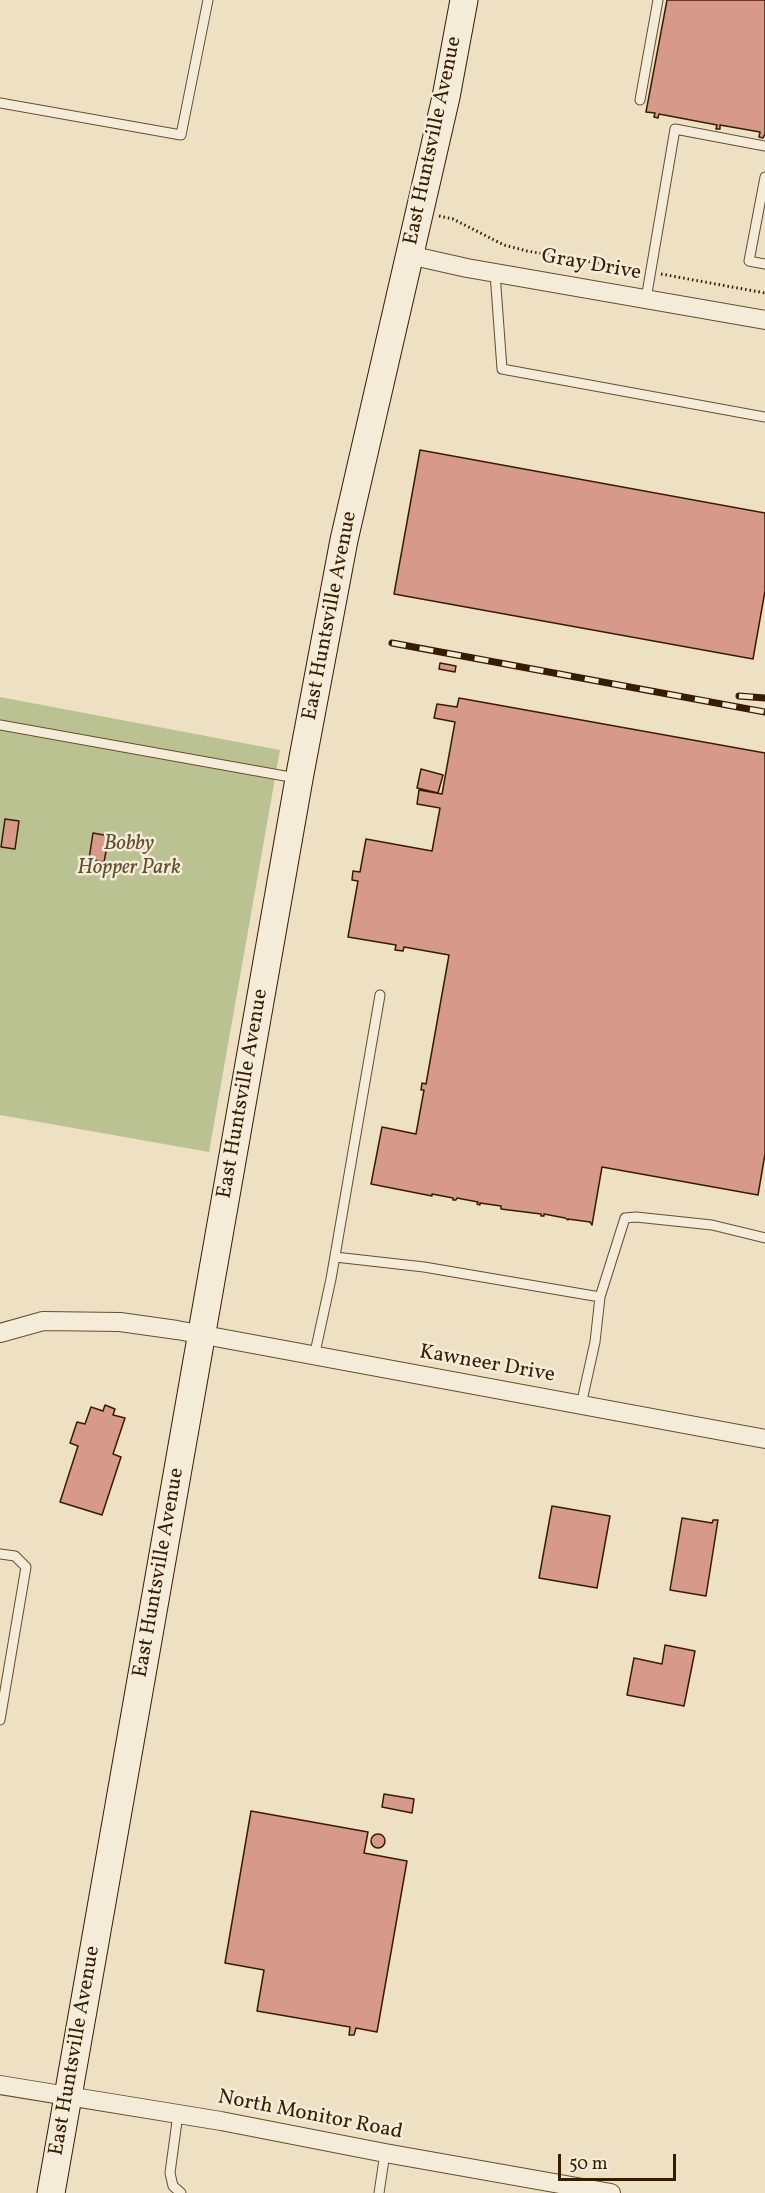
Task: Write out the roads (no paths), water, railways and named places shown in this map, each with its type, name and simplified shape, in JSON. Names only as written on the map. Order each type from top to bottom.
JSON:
[{"type":"main road","name":"East Huntsville Avenue","points":[[51,2193],[299,778],[344,540],[446,97],[464,0]]},
{"type":"street","name":"Gray Drive","points":[[409,255],[495,273],[765,320]]},
{"type":"street","name":"Kawneer Drive","points":[[0,1333],[43,1321],[120,1322],[177,1330],[765,1439]]},
{"type":"street","name":"North Monitor Road","points":[[0,2085],[178,2114],[611,2193]]},
{"type":"lane","points":[[0,103],[181,135],[208,0]]},
{"type":"lane","points":[[640,100],[658,0]]},
{"type":"lane","points":[[646,299],[675,129],[765,146]]},
{"type":"lane","points":[[765,177],[749,261],[765,264]]},
{"type":"lane","points":[[495,273],[502,369],[765,417]]},
{"type":"lane","points":[[0,725],[299,778]]},
{"type":"lane","points":[[314,1357],[335,1257],[380,995]]},
{"type":"lane","points":[[581,1406],[596,1342],[600,1297],[625,1218],[712,1225],[765,1238]]},
{"type":"lane","points":[[335,1257],[424,1267],[600,1297]]},
{"type":"lane","points":[[0,1554],[15,1556],[26,1568],[0,1720]]},
{"type":"lane","points":[[178,2114],[170,2173],[172,2186],[181,2193]]},
{"type":"lane","points":[[379,2193],[385,2153]]},
{"type":"railway","points":[[392,643],[765,712]]},
{"type":"railway","points":[[739,696],[765,698]]},
{"type":"park label","name":"Bobby Hopper Park","points":[[129,857]]}]
